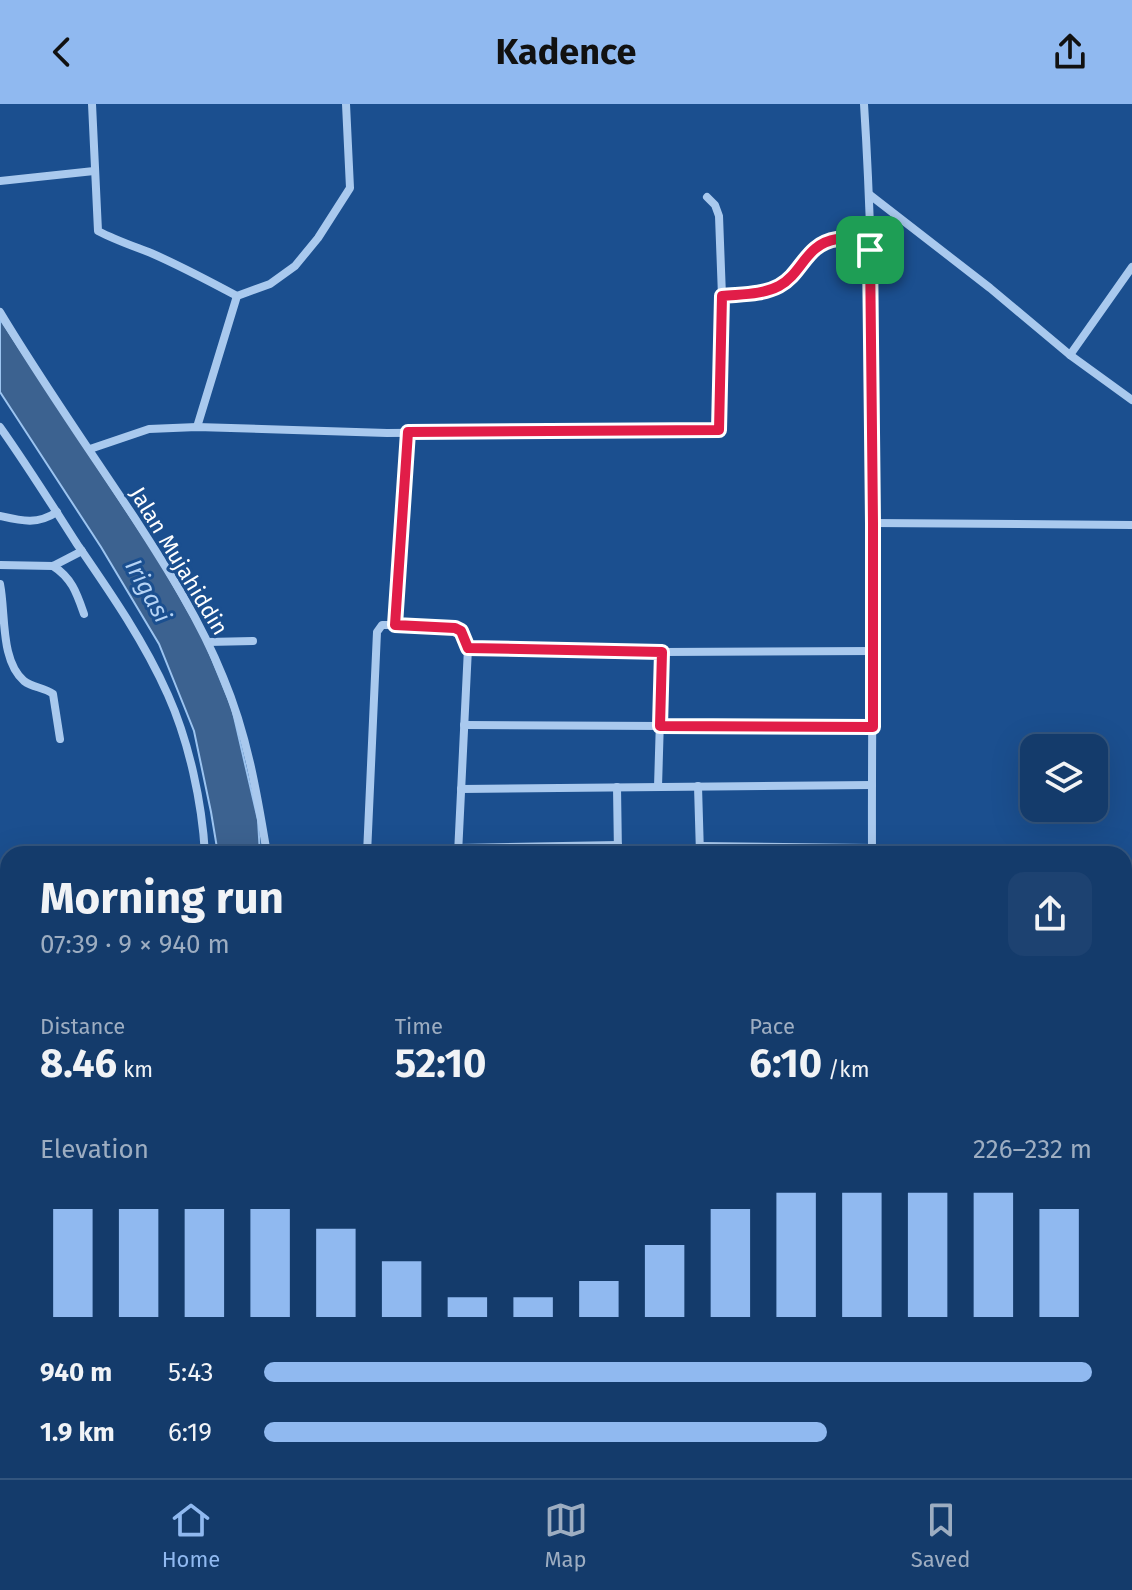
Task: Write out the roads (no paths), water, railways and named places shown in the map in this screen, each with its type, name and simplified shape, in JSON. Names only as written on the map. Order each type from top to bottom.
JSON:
[{"type":"street","points":[[92,104],[98,231],[237,296],[270,284],[295,266],[318,238],[350,188],[346,104]]},
{"type":"street","points":[[864,104],[870,195],[872,846]]},
{"type":"street","points":[[0,181],[94,171]]},
{"type":"street","points":[[870,195],[1070,355],[1132,400]]},
{"type":"street","points":[[90,449],[149,429],[197,427],[408,432],[719,430],[722,296],[719,216],[715,205],[707,197]]},
{"type":"street","points":[[722,296],[760,292],[778,286],[819,244],[826,241],[856,239],[870,250]]},
{"type":"street","points":[[1070,355],[1132,267]]},
{"type":"street","points":[[197,427],[237,296]]},
{"type":"street","name":"Jalan Mujahiddin","points":[[0,312],[160,557],[208,642],[248,748],[266,846]]},
{"type":"street","points":[[0,427],[130,624],[169,698],[197,794],[204,846]]},
{"type":"street","points":[[395,625],[408,432]]},
{"type":"street","points":[[0,446],[10,442]]},
{"type":"street","points":[[0,516],[38,521],[57,512]]},
{"type":"street","points":[[873,523],[1132,525]]},
{"type":"street","points":[[0,565],[53,566],[82,551]]},
{"type":"street","points":[[53,566],[73,584],[84,614]]},
{"type":"street","points":[[0,584],[9,657],[23,681],[53,694],[60,739]]},
{"type":"street","points":[[367,846],[377,632],[382,625],[455,628],[461,631],[468,648],[458,846]]},
{"type":"street","points":[[208,642],[253,641]]},
{"type":"street","points":[[468,648],[662,652],[873,651]]},
{"type":"street","points":[[658,787],[662,652]]},
{"type":"street","points":[[464,725],[873,727]]},
{"type":"street","points":[[461,789],[872,785]]},
{"type":"street","points":[[698,786],[700,846]]},
{"type":"street","points":[[617,787],[618,846]]},
{"type":"street","points":[[702,1478],[715,1478]]},
{"type":"water","name":"Irigasi","points":[[0,319],[159,560],[203,637],[232,708],[258,820],[260,846],[217,846],[194,731],[159,644],[101,547],[0,392]]}]
